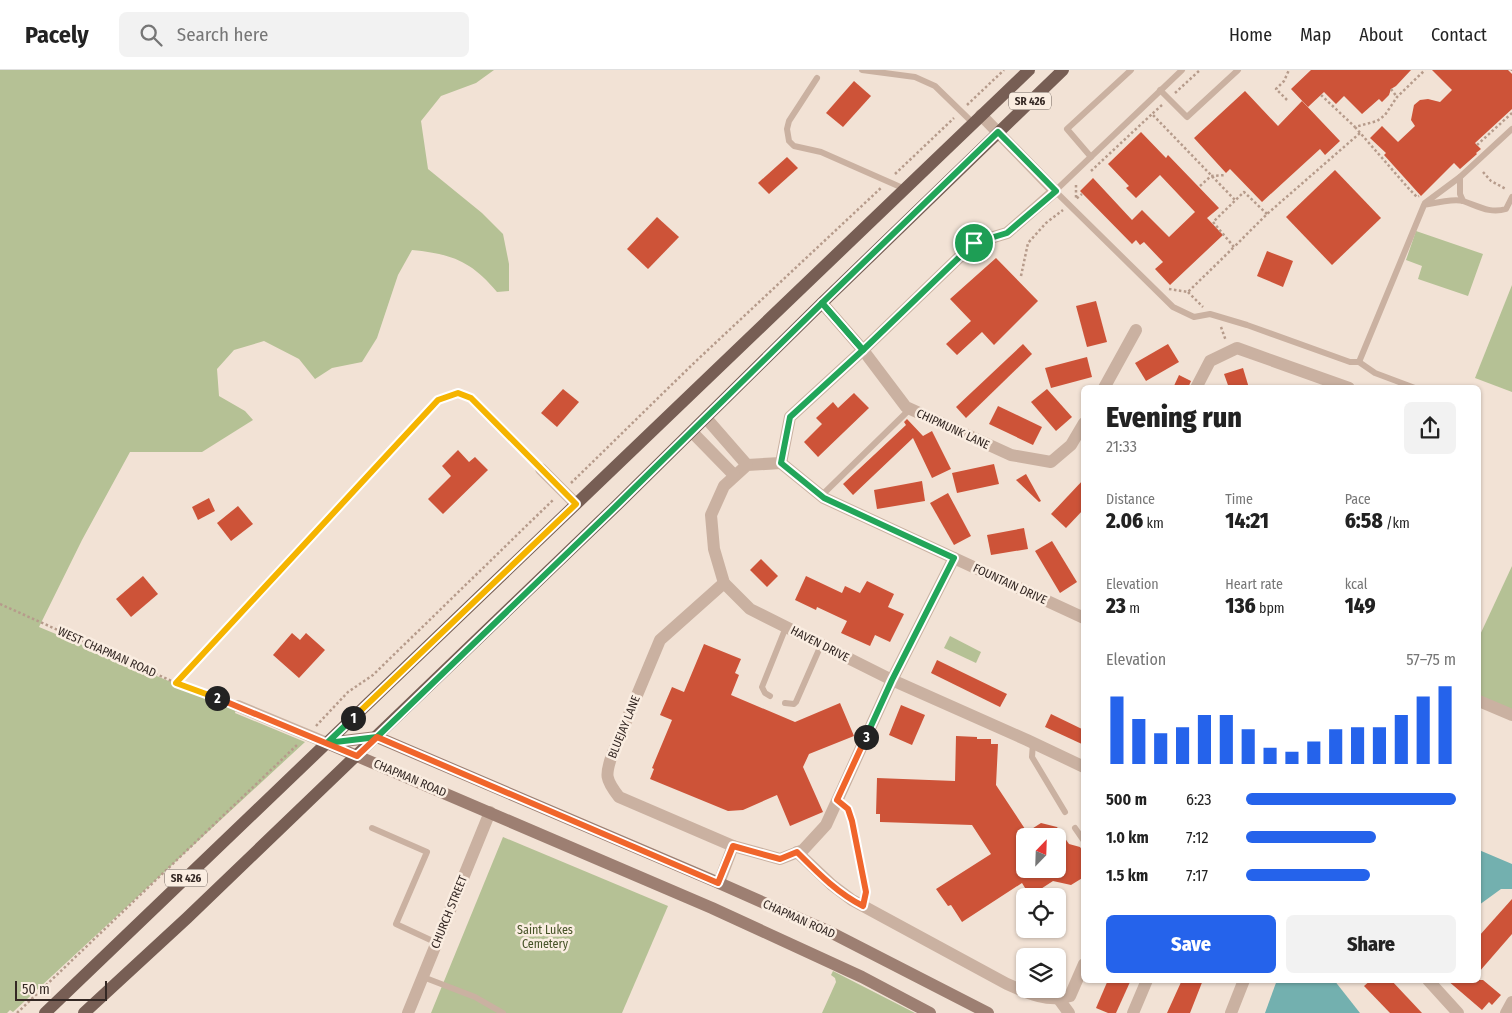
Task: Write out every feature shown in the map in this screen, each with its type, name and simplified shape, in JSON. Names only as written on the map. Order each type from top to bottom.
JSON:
[{"type":"main road","name":"SR 426","points":[[45,1013],[1029,70]]},
{"type":"main road","name":"SR 426","points":[[84,1013],[377,737],[1063,70]]},
{"type":"street","points":[[692,432],[734,476],[747,465],[781,463],[790,417],[974,243],[1007,233],[1056,191],[998,132],[977,119]]},
{"type":"street","name":"CHIPMUNK LANE","points":[[822,303],[863,350],[906,408],[1011,455],[1051,462],[1071,445],[1081,428]]},
{"type":"street","points":[[1106,385],[1136,330]]},
{"type":"street","points":[[1198,385],[1210,361],[1237,348],[1341,385]]},
{"type":"street","points":[[706,418],[747,465]]},
{"type":"street","name":"FOUNTAIN DRIVE","points":[[781,463],[821,496],[954,558],[1081,612]]},
{"type":"street","points":[[541,468],[576,504]]},
{"type":"street","name":"HAVEN DRIVE","points":[[734,476],[724,486],[711,515],[714,548],[724,583],[750,609],[892,680],[1081,766]]},
{"type":"street","points":[[718,883],[733,846],[780,859],[803,850],[826,825],[892,680],[954,558]]},
{"type":"street","name":"BLUEJAY LANE","points":[[724,583],[660,640],[606,773],[619,797],[733,846]]},
{"type":"street","points":[[1481,702],[1512,715]]},
{"type":"street","points":[[238,706],[327,743],[377,737]]},
{"type":"street","name":"CHAPMAN ROAD","points":[[377,737],[830,932],[988,1013]]},
{"type":"street","name":"CHAPMAN ROAD","points":[[327,743],[721,912],[862,977],[930,1013]]},
{"type":"street","name":"CHURCH STREET","points":[[408,1013],[490,812]]},
{"type":"street","points":[[797,852],[832,885],[852,900],[1016,988]]},
{"type":"street","points":[[1066,994],[1081,969]]},
{"type":"street","points":[[1133,1013],[1146,983]]},
{"type":"street","points":[[1231,1013],[1243,983]]},
{"type":"street","points":[[1431,983],[1458,1013]]},
{"type":"street","points":[[1064,998],[1070,1013]]},
{"type":"street","points":[[1506,1013],[1512,1002]]},
{"type":"lane","points":[[862,70],[915,77],[935,86],[962,111],[977,119]]},
{"type":"lane","points":[[1091,157],[1066,130],[1131,70]]},
{"type":"lane","points":[[1182,70],[1056,191],[1173,307],[1194,317],[1210,314],[1247,324],[1350,362],[1360,362],[1375,374],[1406,385]]},
{"type":"lane","points":[[1160,90],[1187,117],[1238,70]]},
{"type":"lane","points":[[817,78],[790,121],[787,130],[789,141],[794,146],[821,152],[905,189]]},
{"type":"lane","points":[[1360,362],[1424,205],[1460,177],[1512,129]]},
{"type":"lane","points":[[1460,177],[1462,201]]},
{"type":"lane","points":[[1424,205],[1462,201],[1478,208],[1498,210],[1506,208],[1512,197]]},
{"type":"lane","points":[[821,496],[910,409]]},
{"type":"lane","points":[[770,696],[765,693],[762,686],[786,627]]},
{"type":"lane","points":[[785,703],[794,704],[796,702],[821,645]]},
{"type":"lane","points":[[1033,743],[1032,757],[1065,812]]},
{"type":"lane","points":[[837,800],[848,809],[852,821],[866,892],[863,906]]},
{"type":"lane","points":[[372,828],[427,852],[396,924],[437,943]]},
{"type":"lane","points":[[1074,828],[1081,837]]},
{"type":"lane","points":[[423,977],[475,997],[503,1013]]},
{"type":"path","points":[[315,727],[348,692],[380,668],[695,362],[1004,70]]},
{"type":"path","points":[[1089,173],[1200,70]]},
{"type":"path","points":[[1287,100],[1276,88],[1284,81],[1289,70]]},
{"type":"path","points":[[1355,126],[1377,121],[1425,70]]},
{"type":"path","points":[[1391,89],[1398,97]]},
{"type":"path","points":[[1321,95],[1355,126],[1417,197],[1423,196]]},
{"type":"path","points":[[1477,145],[1512,113]]},
{"type":"path","points":[[1152,114],[1235,200]]},
{"type":"path","points":[[1166,288],[1173,291],[1188,292],[1267,214],[1360,133]]},
{"type":"path","points":[[1483,172],[1491,181],[1506,189]]},
{"type":"path","points":[[1200,186],[1211,176],[1226,175]]},
{"type":"path","points":[[1076,199],[1075,186],[1082,180]]},
{"type":"path","points":[[1234,246],[1213,222],[1235,200],[1244,192],[1267,214]]},
{"type":"path","points":[[1021,276],[1028,243],[1046,223],[1082,194]]},
{"type":"path","points":[[176,683],[438,400],[458,393],[471,398],[541,468]]},
{"type":"path","name":"WEST CHAPMAN ROAD","points":[[0,604],[176,683],[238,706]]},
{"type":"path","points":[[17,1013],[291,750]]},
{"type":"green space","points":[[0,70],[494,70],[476,83],[441,96],[421,121],[428,169],[482,213],[503,234],[509,264],[509,291],[497,292],[488,281],[460,261],[438,254],[412,250],[398,275],[377,338],[362,362],[332,368],[315,379],[299,359],[264,341],[234,350],[217,369],[219,396],[245,411],[253,420],[202,452],[130,452],[82,540],[39,627],[236,709],[235,713],[305,742],[13,1012],[10,1010],[7,1013],[0,1013]]},
{"type":"green space","points":[[1416,231],[1483,254],[1468,296],[1418,279],[1422,266],[1406,260]]},
{"type":"green space","points":[[1512,285],[1512,392],[1475,378]]},
{"type":"green space","points":[[1512,566],[1512,711],[1481,699],[1481,633]]},
{"type":"green space","points":[[950,636],[981,652],[976,663],[944,648]]},
{"type":"green space","name":"Saint Lukes Cemetery","points":[[503,837],[668,906],[622,1013],[431,1013]]},
{"type":"green space","points":[[833,971],[915,1013],[822,1013],[836,982],[835,978],[831,975]]},
{"type":"water","points":[[1481,851],[1512,864],[1512,889],[1501,889],[1481,904]]},
{"type":"water","points":[[1276,983],[1336,983],[1360,1013],[1265,1013]]},
{"type":"building","points":[[1311,70],[1411,70],[1391,89],[1389,95],[1382,102],[1379,99],[1362,114],[1344,96],[1336,104],[1324,92],[1308,107],[1291,89]]},
{"type":"building","points":[[1432,70],[1508,70],[1512,74],[1512,109],[1475,143],[1481,149],[1477,154],[1460,169],[1454,163],[1421,196],[1384,155],[1386,153],[1370,138],[1382,126],[1398,142],[1415,126],[1411,120],[1414,105],[1420,100],[1428,99],[1440,102],[1452,90]]},
{"type":"building","points":[[854,81],[871,96],[843,127],[826,113]]},
{"type":"building","points":[[1245,91],[1278,126],[1302,101],[1340,141],[1325,155],[1320,149],[1262,202],[1230,169],[1226,173],[1194,138]]},
{"type":"building","points":[[1141,132],[1166,158],[1168,155],[1219,208],[1207,218],[1223,235],[1170,285],[1155,269],[1163,262],[1144,242],[1140,245],[1136,240],[1132,244],[1080,191],[1093,178],[1132,220],[1142,210],[1169,237],[1195,212],[1160,175],[1136,198],[1126,188],[1129,186],[1108,164]]},
{"type":"building","points":[[787,157],[798,168],[769,194],[758,183]]},
{"type":"building","points":[[1335,170],[1381,218],[1332,265],[1286,217]]},
{"type":"building","points":[[657,217],[679,237],[648,269],[627,249]]},
{"type":"building","points":[[1267,251],[1293,261],[1283,287],[1257,276]]},
{"type":"building","points":[[996,258],[1038,301],[994,345],[982,332],[957,355],[946,344],[971,321],[950,299]]},
{"type":"building","points":[[1096,301],[1107,342],[1087,347],[1076,306]]},
{"type":"building","points":[[1023,344],[1032,354],[966,418],[956,407]]},
{"type":"building","points":[[1168,344],[1179,362],[1146,381],[1135,363]]},
{"type":"building","points":[[1087,357],[1092,377],[1051,388],[1045,368]]},
{"type":"building","points":[[1243,368],[1248,385],[1228,385],[1224,374]]},
{"type":"building","points":[[1179,375],[1191,381],[1189,385],[1174,385]]},
{"type":"building","points":[[563,389],[579,402],[557,427],[541,413]]},
{"type":"building","points":[[1047,389],[1072,417],[1056,431],[1031,402]]},
{"type":"building","points":[[854,393],[869,408],[818,457],[804,442],[822,424],[816,418],[833,402],[838,408]]},
{"type":"building","points":[[998,406],[1042,427],[1033,445],[989,424]]},
{"type":"building","points":[[907,419],[923,436],[932,431],[951,469],[932,478],[913,438],[853,495],[843,484],[906,425],[904,422]]},
{"type":"building","points":[[458,450],[469,462],[475,457],[488,470],[443,514],[428,499],[451,476],[442,466]]},
{"type":"building","points":[[994,464],[999,484],[957,493],[952,473]]},
{"type":"building","points":[[1026,474],[1041,501],[1039,502],[1016,480]]},
{"type":"building","points":[[922,481],[925,501],[877,509],[874,490]]},
{"type":"building","points":[[1081,482],[1081,512],[1066,528],[1051,514]]},
{"type":"building","points":[[948,493],[971,536],[954,545],[930,503]]},
{"type":"building","points":[[209,498],[215,511],[198,520],[192,507]]},
{"type":"building","points":[[238,506],[253,524],[231,541],[217,523]]},
{"type":"building","points":[[1024,528],[1028,549],[991,555],[987,535]]},
{"type":"building","points":[[1052,541],[1077,582],[1060,593],[1035,551]]},
{"type":"building","points":[[761,559],[778,576],[767,587],[750,570]]},
{"type":"building","points":[[143,576],[158,594],[131,617],[116,599]]},
{"type":"building","points":[[806,576],[842,593],[845,586],[860,593],[867,581],[894,594],[888,607],[904,614],[890,642],[875,635],[870,646],[841,633],[847,621],[817,607],[816,610],[795,600]]},
{"type":"building","points":[[292,633],[300,640],[306,633],[325,650],[299,678],[273,655]]},
{"type":"building","points":[[704,644],[741,659],[735,673],[739,675],[731,695],[795,722],[840,703],[854,736],[809,754],[803,767],[823,812],[790,826],[777,795],[743,810],[728,811],[650,779],[654,769],[652,768],[672,720],[660,715],[672,687],[684,692]]},
{"type":"building","points":[[937,660],[1007,694],[1000,707],[931,673]]},
{"type":"building","points":[[901,705],[925,715],[912,745],[889,735]]},
{"type":"building","points":[[1051,714],[1081,729],[1081,744],[1045,727]]},
{"type":"building","points":[[956,736],[991,739],[991,744],[998,744],[996,785],[1024,828],[1016,828],[1016,878],[1066,878],[1066,840],[1069,844],[1081,848],[1081,879],[1071,885],[1053,881],[1042,888],[1025,888],[1022,883],[962,922],[951,905],[948,906],[936,889],[991,854],[972,825],[880,822],[880,814],[876,814],[877,778],[955,781]]},
{"type":"building","points":[[1041,823],[1058,828],[1033,828]]},
{"type":"building","points":[[1512,899],[1512,934],[1481,970],[1481,934]]},
{"type":"building","points":[[1481,980],[1483,980],[1501,995],[1492,1005],[1489,1002],[1482,1010],[1450,983],[1481,983]]},
{"type":"building","points":[[1107,983],[1130,983],[1116,1013],[1108,1013],[1096,1008]]},
{"type":"building","points":[[1181,983],[1202,983],[1190,1013],[1167,1013]]},
{"type":"building","points":[[1368,983],[1394,983],[1422,1013],[1390,1013],[1364,986]]},
{"type":"route","points":[[974,243],[863,350],[822,303],[692,432],[377,737],[327,743],[576,504],[471,398],[458,393],[438,400],[176,683],[238,706],[357,756],[377,737],[718,883],[733,846],[780,859],[797,852],[832,885],[863,906],[866,892],[852,821],[848,809],[837,800],[892,680],[954,558],[824,498],[781,463],[790,417],[863,350],[829,312],[822,303],[998,132],[1056,191],[1007,233],[974,243]]}]
